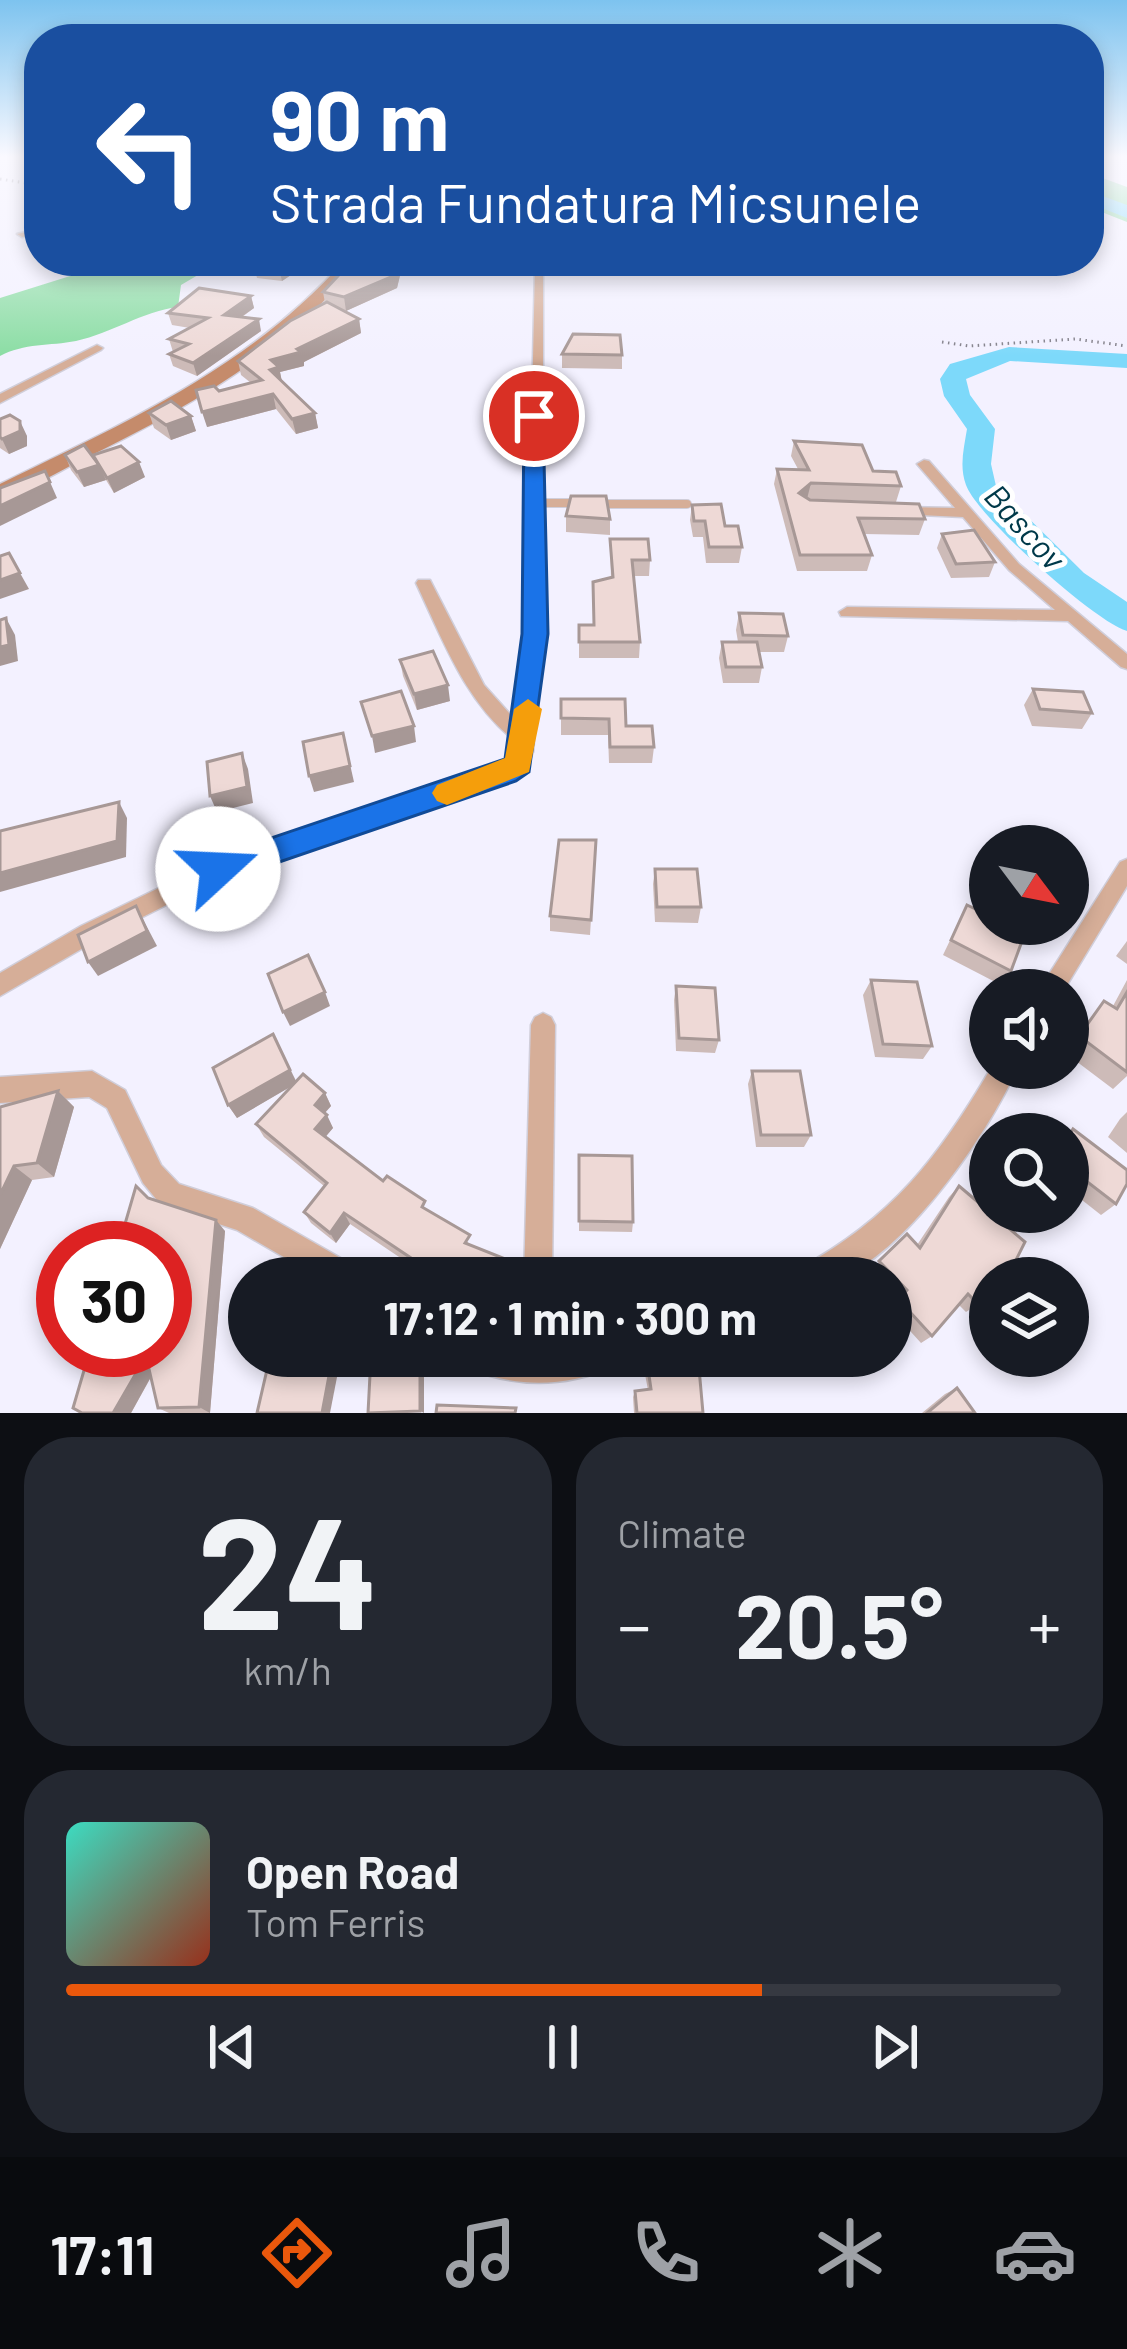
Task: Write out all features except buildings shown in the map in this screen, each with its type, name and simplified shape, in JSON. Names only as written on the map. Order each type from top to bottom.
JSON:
[{"type":"street","points":[[3,487],[162,410],[236,365],[329,292],[341,276]]},
{"type":"street","points":[[0,985],[89,933],[218,869],[506,773],[519,764],[535,634],[538,276]]},
{"type":"street","points":[[0,399],[97,348]]},
{"type":"street","points":[[924,464],[1014,568],[1127,663]]},
{"type":"street","points":[[876,510],[969,513]]},
{"type":"street","points":[[424,583],[485,703],[525,739]]},
{"type":"street","points":[[847,612],[1069,616]]},
{"type":"street","points":[[1064,969],[1127,868]]},
{"type":"street","points":[[538,1257],[543,1025]]},
{"type":"street","points":[[0,1090],[92,1084],[116,1099],[152,1174],[171,1195],[243,1218],[311,1257]]},
{"type":"street","points":[[854,1257],[906,1214],[975,1123],[994,1089]]},
{"type":"lane","points":[[534,503],[687,504]]},
{"type":"path","points":[[942,342],[969,346],[1075,339],[1127,346]]},
{"type":"green space","points":[[70,276],[196,276],[181,285],[178,307],[89,337],[0,356],[0,298]]},
{"type":"waterway","name":"Bascov","points":[[1127,361],[1009,354],[959,369],[953,379],[957,396],[981,429],[976,464],[982,489],[1072,580],[1127,619]]},
{"type":"slow traffic","points":[[447,793],[519,764],[528,709]]},
{"type":"route","points":[[218,869],[506,773],[519,764],[535,634],[534,416]]}]
